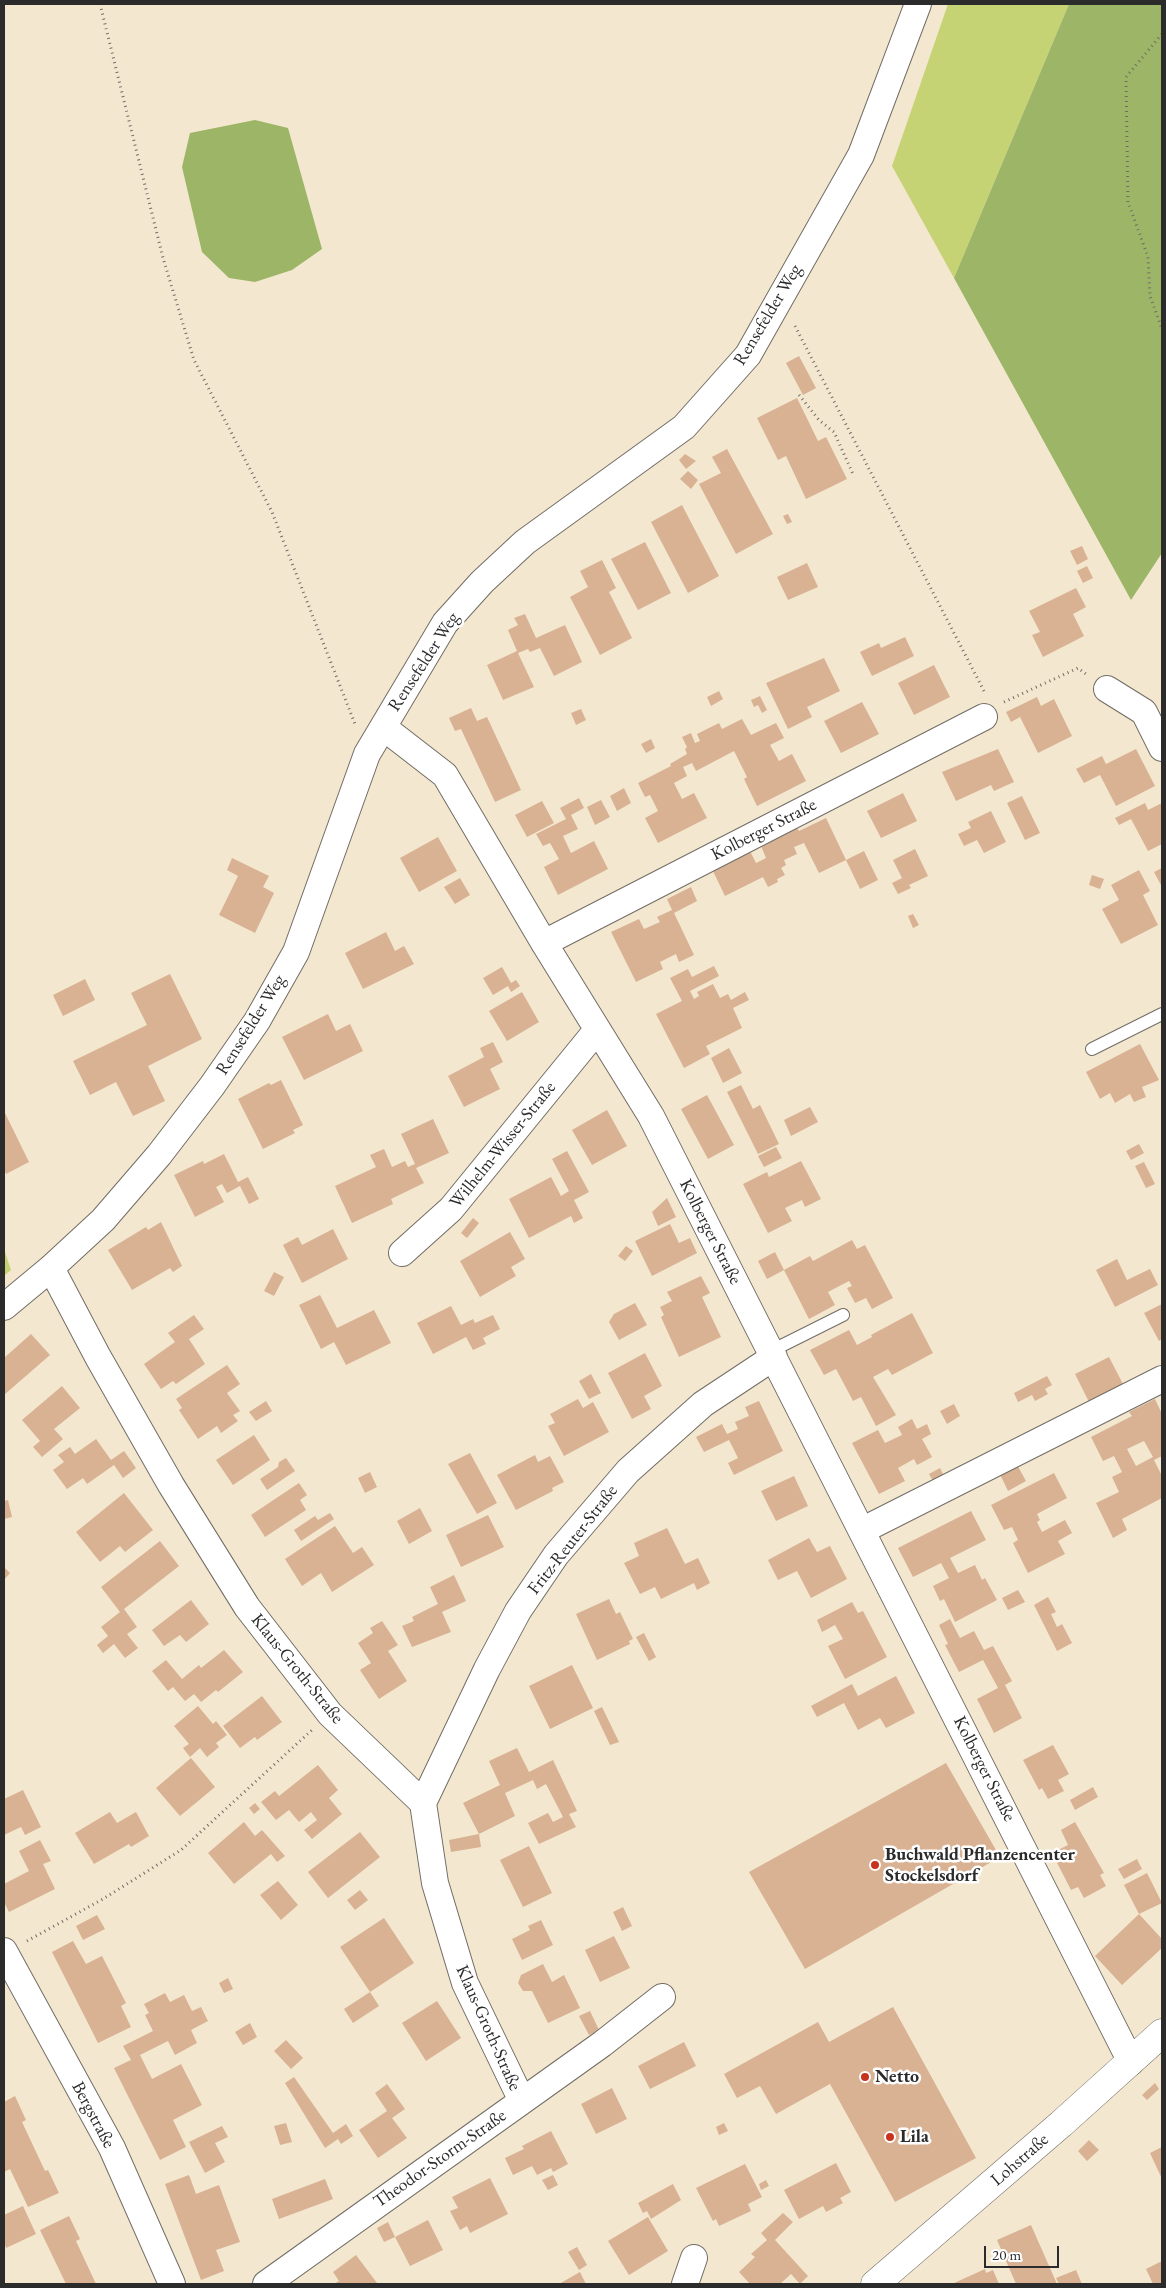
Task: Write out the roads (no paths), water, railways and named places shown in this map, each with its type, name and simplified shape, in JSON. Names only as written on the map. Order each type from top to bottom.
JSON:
[{"type":"main road","name":"Lohstraße","points":[[875,2284],[1162,2033]]},
{"type":"street","name":"Rensefelder Weg","points":[[4,1307],[51,1268],[103,1220],[159,1155],[212,1086],[257,1021],[296,952],[367,754],[445,623],[482,582],[525,542],[684,427],[748,355],[861,155],[918,4]]},
{"type":"street","points":[[1107,689],[1144,712],[1162,748]]},
{"type":"street","name":"Kolberger Straße","points":[[544,943],[989,713]]},
{"type":"street","name":"Kolberger Straße","points":[[383,726],[446,775],[544,943],[651,1116],[863,1530],[1131,2062]]},
{"type":"street","name":"Wilhelm-Wisser-Straße","points":[[402,1253],[451,1209],[597,1030]]},
{"type":"street","name":"Klaus-Groth-Straße","points":[[51,1268],[98,1357],[171,1485],[242,1599],[330,1714],[423,1803],[435,1883],[465,1983],[522,2102]]},
{"type":"street","name":"Fritz-Reuter-Straße","points":[[423,1803],[514,1620],[556,1555],[628,1470],[703,1404],[773,1354]]},
{"type":"street","points":[[863,1530],[1162,1380]]},
{"type":"street","name":"Bergstraße","points":[[4,1952],[112,2148],[172,2284]]},
{"type":"street","name":"Theodor-Storm-Straße","points":[[266,2284],[522,2102],[662,1998]]},
{"type":"street","points":[[684,2284],[694,2258]]},
{"type":"lane","points":[[1092,1049],[1162,1014]]},
{"type":"lane","points":[[773,1354],[843,1315]]},
{"type":"place","name":"Buchwald Pflanzencenter Stockelsdorf","points":[[875,1865]]},
{"type":"place","name":"Netto","points":[[865,2077]]},
{"type":"place","name":"Lila","points":[[890,2137]]}]
